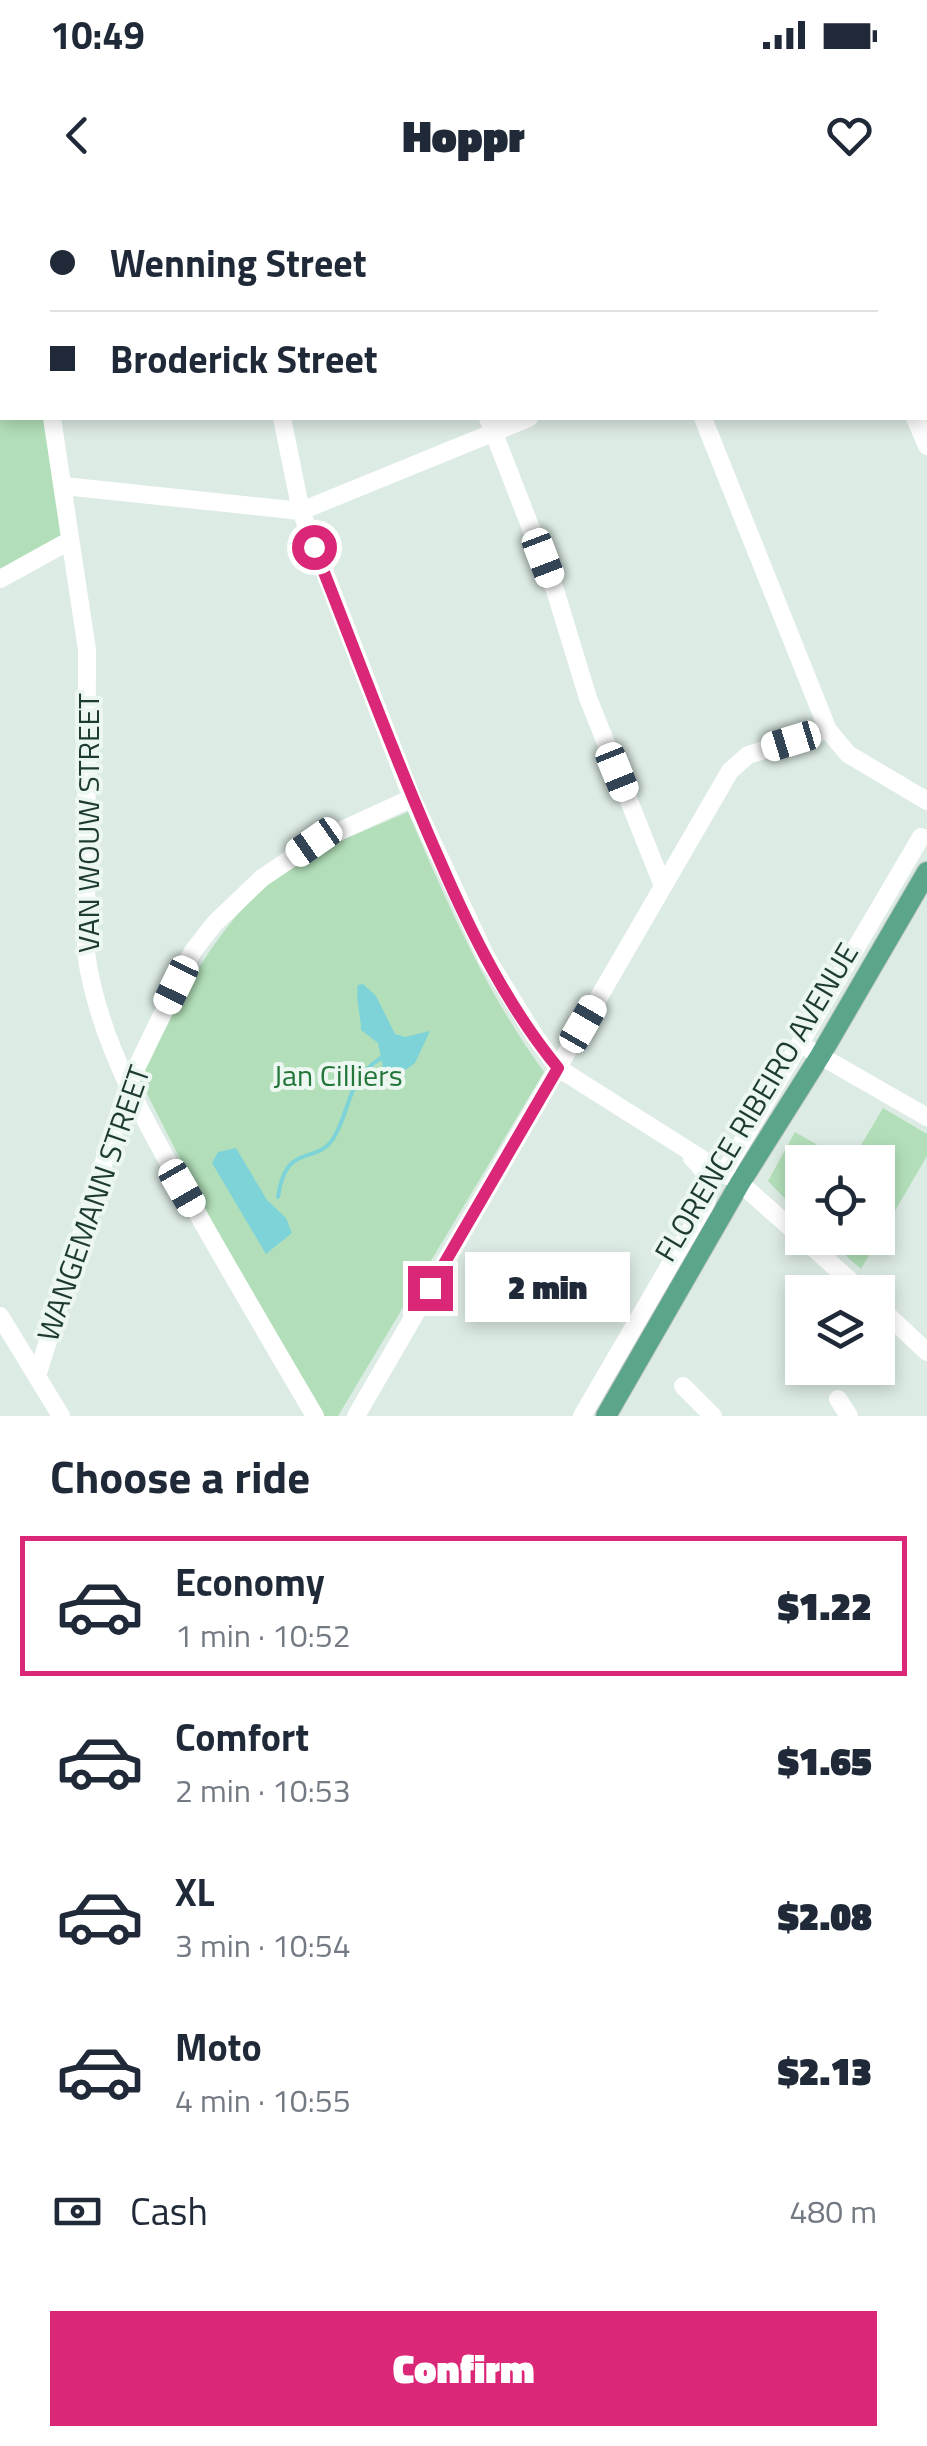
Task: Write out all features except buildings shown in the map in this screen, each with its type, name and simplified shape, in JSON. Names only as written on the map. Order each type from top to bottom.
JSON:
[{"type":"main road","name":"FLORENCE RIBEIRO AVENUE","points":[[606,1416],[733,1177],[927,872]]},
{"type":"street","name":"VAN WOUW STREET","points":[[52,420],[87,660],[86,952],[92,982],[128,1085],[152,1136],[315,1416]]},
{"type":"street","points":[[282,420],[300,511],[412,798],[486,957],[558,1068],[733,1177],[844,1275]]},
{"type":"street","points":[[64,486],[300,511],[491,425],[519,420]]},
{"type":"street","points":[[705,420],[828,730],[848,754],[927,801]]},
{"type":"street","points":[[916,420],[927,446]]},
{"type":"street","points":[[491,425],[556,590],[588,698],[663,886]]},
{"type":"street","points":[[0,579],[70,541]]},
{"type":"street","points":[[356,1416],[730,771],[740,760],[828,730]]},
{"type":"street","name":"WANGEMANN STREET","points":[[37,1376],[128,1085],[192,952],[262,878],[314,842],[412,798]]},
{"type":"street","points":[[922,837],[811,1050],[927,1117]]},
{"type":"street","points":[[582,1416],[706,1202],[710,1188],[705,1172],[673,1141]]},
{"type":"street","points":[[0,1316],[61,1416]]},
{"type":"street","points":[[895,1322],[927,1352]]},
{"type":"street","points":[[682,1386],[713,1416]]},
{"type":"street","points":[[838,1400],[849,1416]]},
{"type":"green space","points":[[0,420],[53,420],[71,539],[0,579]]},
{"type":"green space","name":"Jan Cilliers","points":[[408,812],[452,913],[486,978],[544,1072],[338,1416],[324,1416],[229,1255],[140,1080],[208,954],[252,899],[309,856]]},
{"type":"green space","points":[[883,1108],[927,1134],[927,1156],[895,1211],[895,1145],[861,1145]]},
{"type":"green space","points":[[795,1132],[818,1145],[788,1145]]},
{"type":"green space","points":[[785,1150],[785,1198],[768,1181]]},
{"type":"green space","points":[[845,1255],[869,1255],[861,1269]]},
{"type":"water","points":[[363,984],[376,996],[395,1034],[405,1037],[430,1031],[415,1063],[393,1079],[384,1072],[378,1043],[361,1030],[357,990]]},
{"type":"water","points":[[236,1148],[267,1200],[286,1218],[292,1233],[266,1254],[212,1163],[218,1152]]},
{"type":"waterway","points":[[278,1197],[287,1168],[326,1147],[333,1139],[355,1086],[381,1058]]},
{"type":"route","points":[[314,547],[412,798],[456,898],[486,957],[558,1068],[430,1288]]}]
